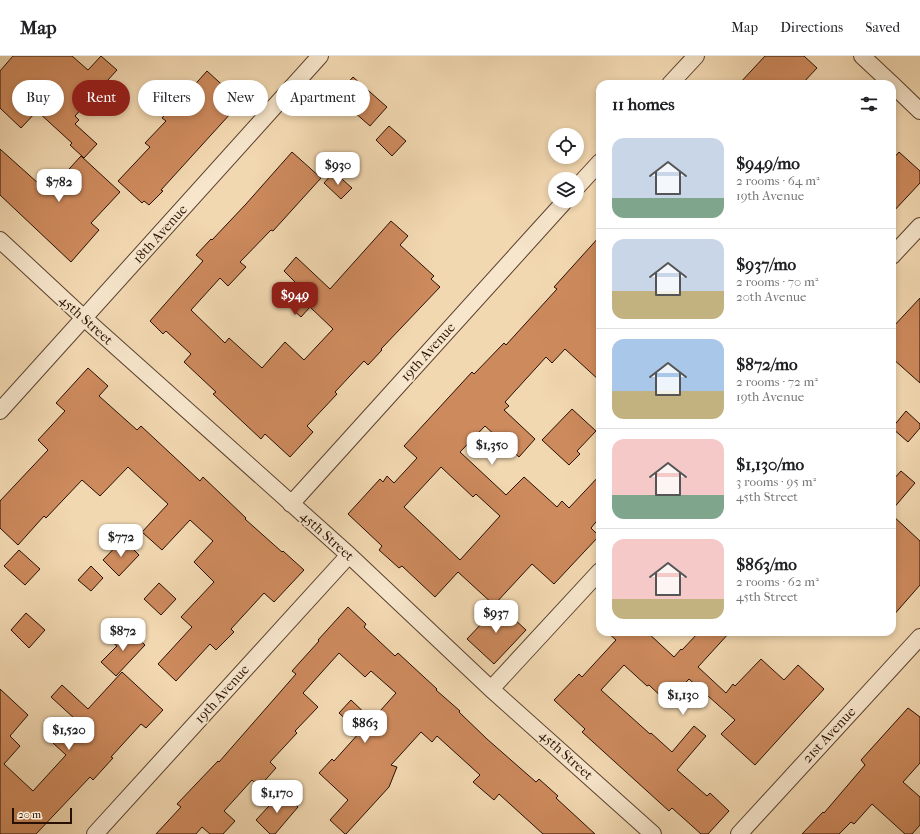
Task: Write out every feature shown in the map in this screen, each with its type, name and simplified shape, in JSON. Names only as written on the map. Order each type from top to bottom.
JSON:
[{"type":"street","name":"18th Avenue","points":[[0,411],[320,56]]},
{"type":"street","points":[[674,80],[696,56]]},
{"type":"street","points":[[862,56],[888,80]]},
{"type":"street","points":[[896,88],[920,111]]},
{"type":"street","points":[[584,179],[596,166]]},
{"type":"street","name":"19th Avenue","points":[[291,504],[559,208]]},
{"type":"street","points":[[896,252],[920,226]]},
{"type":"street","name":"45th Street","points":[[0,240],[84,318],[349,555],[491,689],[653,834]]},
{"type":"street","name":"19th Avenue","points":[[95,834],[349,555]]},
{"type":"street","points":[[491,689],[596,575]]},
{"type":"street","name":"21st Avenue","points":[[739,834],[920,637]]},
{"type":"building","points":[[13,56],[72,56],[88,70],[101,56],[117,70],[108,80],[72,80],[72,116],[75,116],[79,120],[75,124],[97,144],[84,158],[70,145],[72,143],[42,116],[64,116],[64,80],[12,80],[12,116],[32,116],[21,128],[0,108],[0,71]]},
{"type":"building","points":[[765,56],[804,56],[817,68],[806,80],[743,80]]},
{"type":"building","points":[[207,71],[217,80],[213,80],[213,116],[228,116],[161,190],[163,191],[149,205],[144,201],[142,203],[118,181],[150,147],[145,143],[166,121],[162,118],[164,116],[205,116],[205,80],[199,80]]},
{"type":"building","points":[[370,92],[387,107],[370,126],[359,116],[370,116]]},
{"type":"building","points":[[389,126],[406,141],[392,156],[376,140]]},
{"type":"building","points":[[0,149],[48,192],[81,156],[120,192],[91,223],[99,230],[71,262],[0,195]]},
{"type":"building","points":[[292,152],[321,178],[273,231],[271,230],[240,262],[246,267],[228,286],[220,278],[191,310],[225,343],[229,338],[262,368],[285,342],[304,360],[333,329],[310,307],[301,317],[282,300],[297,284],[284,271],[296,257],[330,289],[391,221],[408,236],[400,245],[434,276],[431,279],[440,287],[381,349],[382,350],[368,365],[364,361],[335,392],[337,394],[307,426],[313,432],[290,457],[265,434],[261,439],[213,394],[216,392],[184,362],[191,354],[166,331],[163,334],[150,321],[203,261],[196,255],[246,204]]},
{"type":"building","points":[[899,152],[920,171],[920,183],[896,209],[896,155]]},
{"type":"building","points":[[334,172],[352,188],[341,199],[324,183]]},
{"type":"building","points":[[596,240],[596,377],[565,349],[552,363],[546,357],[505,402],[509,406],[504,410],[535,439],[519,457],[485,426],[460,452],[506,495],[524,477],[557,507],[562,501],[569,508],[596,479],[596,522],[591,528],[596,533],[596,539],[554,584],[532,564],[494,605],[458,572],[435,597],[402,566],[399,568],[379,550],[382,546],[348,514],[380,479],[383,482],[387,476],[394,483],[417,458],[404,446],[472,372],[474,374],[504,343],[506,345],[557,289],[554,287]],"holes":[[[441,467],[473,497],[476,494],[500,516],[460,560],[404,507]]]},
{"type":"building","points":[[920,298],[920,383],[896,362],[896,324]]},
{"type":"building","points":[[88,368],[108,386],[99,396],[137,430],[141,426],[200,481],[203,477],[246,518],[245,519],[304,570],[274,602],[264,593],[231,629],[234,632],[216,650],[210,644],[176,681],[158,664],[192,627],[181,617],[214,582],[194,562],[213,541],[190,520],[162,550],[142,532],[168,504],[128,467],[100,496],[82,480],[46,518],[44,516],[18,545],[0,528],[0,501],[48,450],[38,440],[65,411],[56,403]]},
{"type":"building","points":[[572,409],[596,431],[577,451],[580,454],[569,465],[542,440]]},
{"type":"building","points":[[906,411],[920,424],[920,428],[908,442],[896,432],[896,423]]},
{"type":"building","points":[[901,471],[915,483],[896,505],[896,477]]},
{"type":"building","points":[[896,519],[920,541],[920,585],[896,612]]},
{"type":"building","points":[[123,539],[139,555],[119,576],[103,560]]},
{"type":"building","points":[[19,550],[40,569],[25,585],[4,566]]},
{"type":"building","points":[[91,566],[103,578],[91,591],[78,580]]},
{"type":"building","points":[[159,583],[176,599],[161,615],[144,599]]},
{"type":"building","points":[[499,605],[526,630],[494,664],[467,639]]},
{"type":"building","points":[[348,607],[366,624],[364,627],[395,656],[398,653],[460,711],[459,712],[487,739],[536,782],[539,779],[558,796],[556,798],[595,834],[543,834],[499,794],[494,800],[473,782],[480,775],[437,736],[432,742],[421,732],[391,765],[397,767],[389,787],[345,834],[330,820],[348,800],[319,773],[332,759],[334,761],[360,732],[339,713],[351,700],[372,720],[396,693],[371,671],[365,677],[339,653],[303,693],[318,707],[295,731],[297,733],[270,762],[276,768],[259,787],[252,780],[224,811],[235,821],[223,834],[210,834],[202,827],[196,834],[156,834],[181,807],[177,804],[218,761],[219,762],[296,674],[292,671]]},
{"type":"building","points":[[26,613],[45,630],[29,648],[11,630]]},
{"type":"building","points":[[125,627],[145,645],[116,676],[101,662],[117,646],[112,642]]},
{"type":"building","points":[[612,636],[651,636],[674,657],[695,636],[726,636],[698,667],[726,693],[733,684],[735,686],[761,659],[784,680],[798,665],[824,689],[755,765],[721,734],[735,720],[689,679],[667,702],[624,665],[601,690],[672,752],[694,726],[706,736],[677,770],[707,796],[710,793],[729,811],[708,834],[701,834],[672,808],[669,811],[582,732],[585,729],[554,700],[579,674],[582,677],[616,640]]},
{"type":"building","points":[[122,672],[163,710],[146,728],[141,724],[111,757],[113,758],[93,780],[90,777],[36,834],[0,834],[0,689],[28,715],[10,736],[20,746],[4,764],[33,791],[66,755],[53,743],[75,719],[51,697],[62,685],[88,709]]},
{"type":"building","points":[[908,708],[920,717],[920,763],[903,782],[920,797],[920,825],[912,834],[905,834],[872,804],[854,824],[851,822],[839,834],[802,834],[823,812],[824,813],[865,765],[861,760]]},
{"type":"building","points":[[282,792],[298,807],[275,834],[270,834],[256,820]]}]
